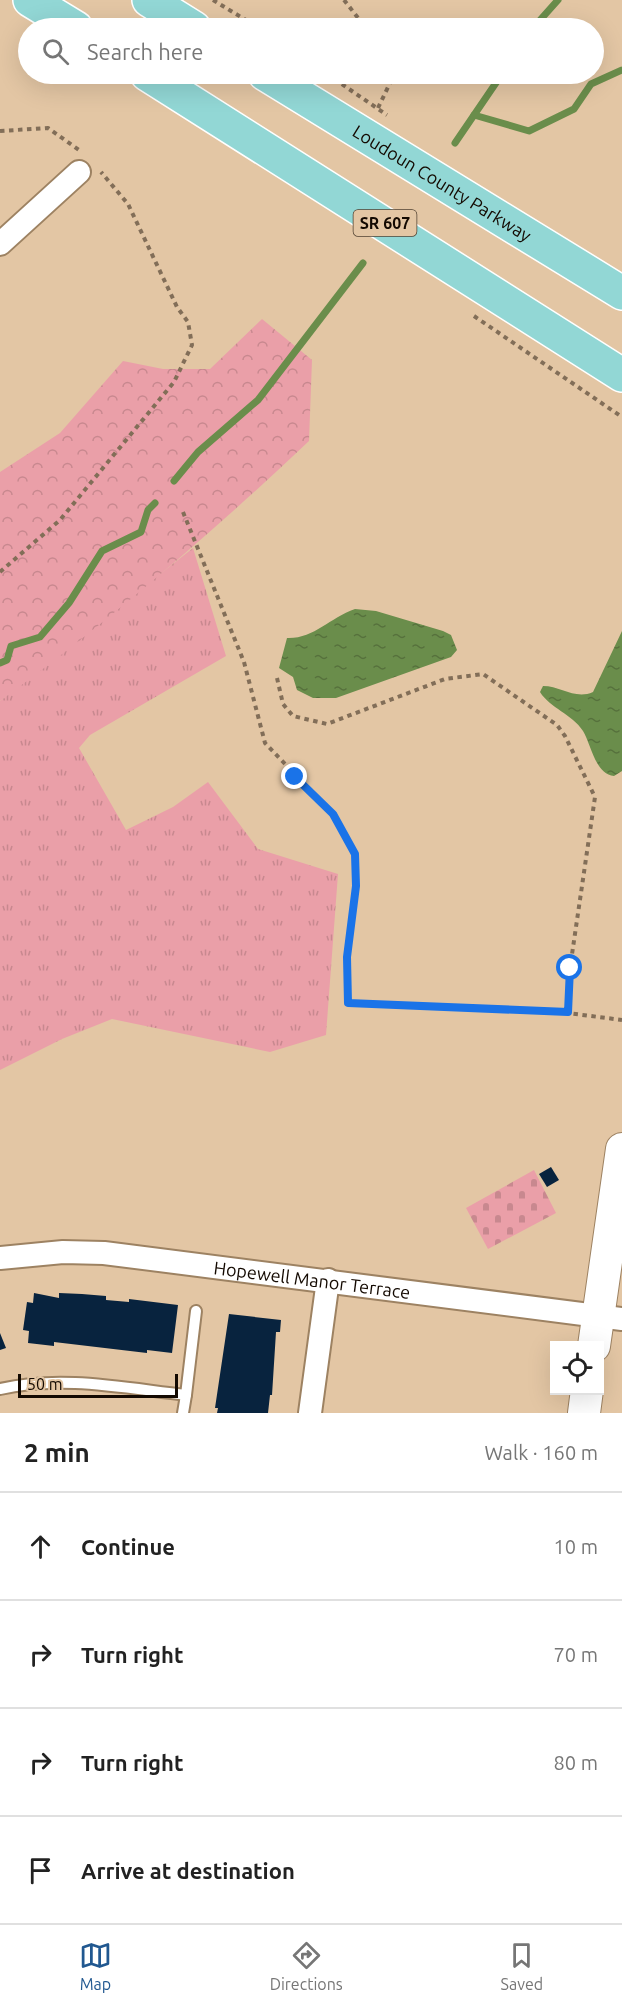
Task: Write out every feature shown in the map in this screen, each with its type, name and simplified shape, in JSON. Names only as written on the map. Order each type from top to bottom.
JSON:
[{"type":"main road","points":[[30,0],[60,18]]},
{"type":"main road","points":[[149,0],[178,18]]},
{"type":"main road","name":"SR 607","points":[[163,84],[622,375]]},
{"type":"main road","name":"Loudoun County Parkway","points":[[281,84],[622,293]]},
{"type":"street","points":[[0,244],[85,163]]},
{"type":"street","points":[[597,1341],[610,1317],[622,1149]]},
{"type":"street","name":"Hopewell Manor Terrace","points":[[0,1258],[63,1252],[104,1253],[610,1317]]},
{"type":"street","points":[[310,1413],[328,1280]]},
{"type":"street","points":[[584,1413],[586,1395]]},
{"type":"lane","points":[[183,1413],[196,1311]]},
{"type":"lane","points":[[0,1389],[28,1383],[72,1381],[186,1395]]},
{"type":"path","points":[[213,0],[243,18]]},
{"type":"path","points":[[344,0],[358,18]]},
{"type":"path","points":[[378,108],[390,84]]},
{"type":"path","points":[[0,131],[48,128],[128,204],[177,307],[188,322],[192,345],[174,382],[60,520],[0,572]]},
{"type":"path","points":[[468,311],[622,417]]},
{"type":"path","points":[[183,512],[244,662],[265,743],[333,814],[355,854],[356,886],[347,957],[348,1003],[568,1012],[622,1020]]},
{"type":"path","points":[[277,678],[283,704],[293,716],[327,724],[445,679],[483,674],[557,725],[565,736],[595,797],[570,968],[568,1012]]},
{"type":"green space","points":[[262,319],[312,360],[309,441],[159,576],[0,701],[0,472],[60,433],[123,361],[163,369],[210,369]]},
{"type":"green space","points":[[193,548],[226,656],[90,735],[79,748],[126,830],[173,807],[208,782],[258,849],[338,874],[326,1035],[270,1052],[112,1019],[62,1039],[0,1070],[0,701]]},
{"type":"green space","points":[[534,1170],[556,1213],[488,1249],[466,1208]]},
{"type":"water","points":[[355,609],[376,611],[443,631],[451,635],[457,650],[451,657],[336,698],[313,698],[297,690],[293,677],[279,668],[287,638],[314,632]]},
{"type":"water","points":[[622,631],[622,771],[614,776],[602,770],[578,725],[544,698],[540,692],[543,686],[574,694],[593,692]]},
{"type":"building","points":[[551,1167],[559,1180],[547,1187],[539,1174]]},
{"type":"building","points":[[34,1293],[59,1298],[59,1293],[106,1296],[106,1300],[129,1302],[129,1299],[178,1305],[172,1353],[147,1350],[147,1353],[54,1342],[54,1346],[28,1343],[29,1331],[23,1330],[27,1302],[33,1303]]},
{"type":"building","points":[[229,1314],[281,1320],[280,1332],[276,1332],[272,1395],[270,1395],[268,1413],[217,1413],[218,1408],[215,1408]]},
{"type":"building","points":[[0,1333],[6,1348],[0,1350]]},
{"type":"waterway","points":[[542,18],[558,0]]},
{"type":"waterway","points":[[604,78],[622,70]]},
{"type":"waterway","points":[[455,143],[495,84]]},
{"type":"waterway","points":[[474,115],[529,131],[574,109],[591,84]]},
{"type":"waterway","points":[[174,481],[198,452],[258,400],[363,263]]},
{"type":"waterway","points":[[0,663],[7,660],[11,646],[40,637],[69,603],[102,551],[141,532],[148,510],[155,503]]},
{"type":"route","points":[[295,777],[333,814],[355,854],[356,886],[347,957],[348,1003],[568,1012],[570,968]]}]
